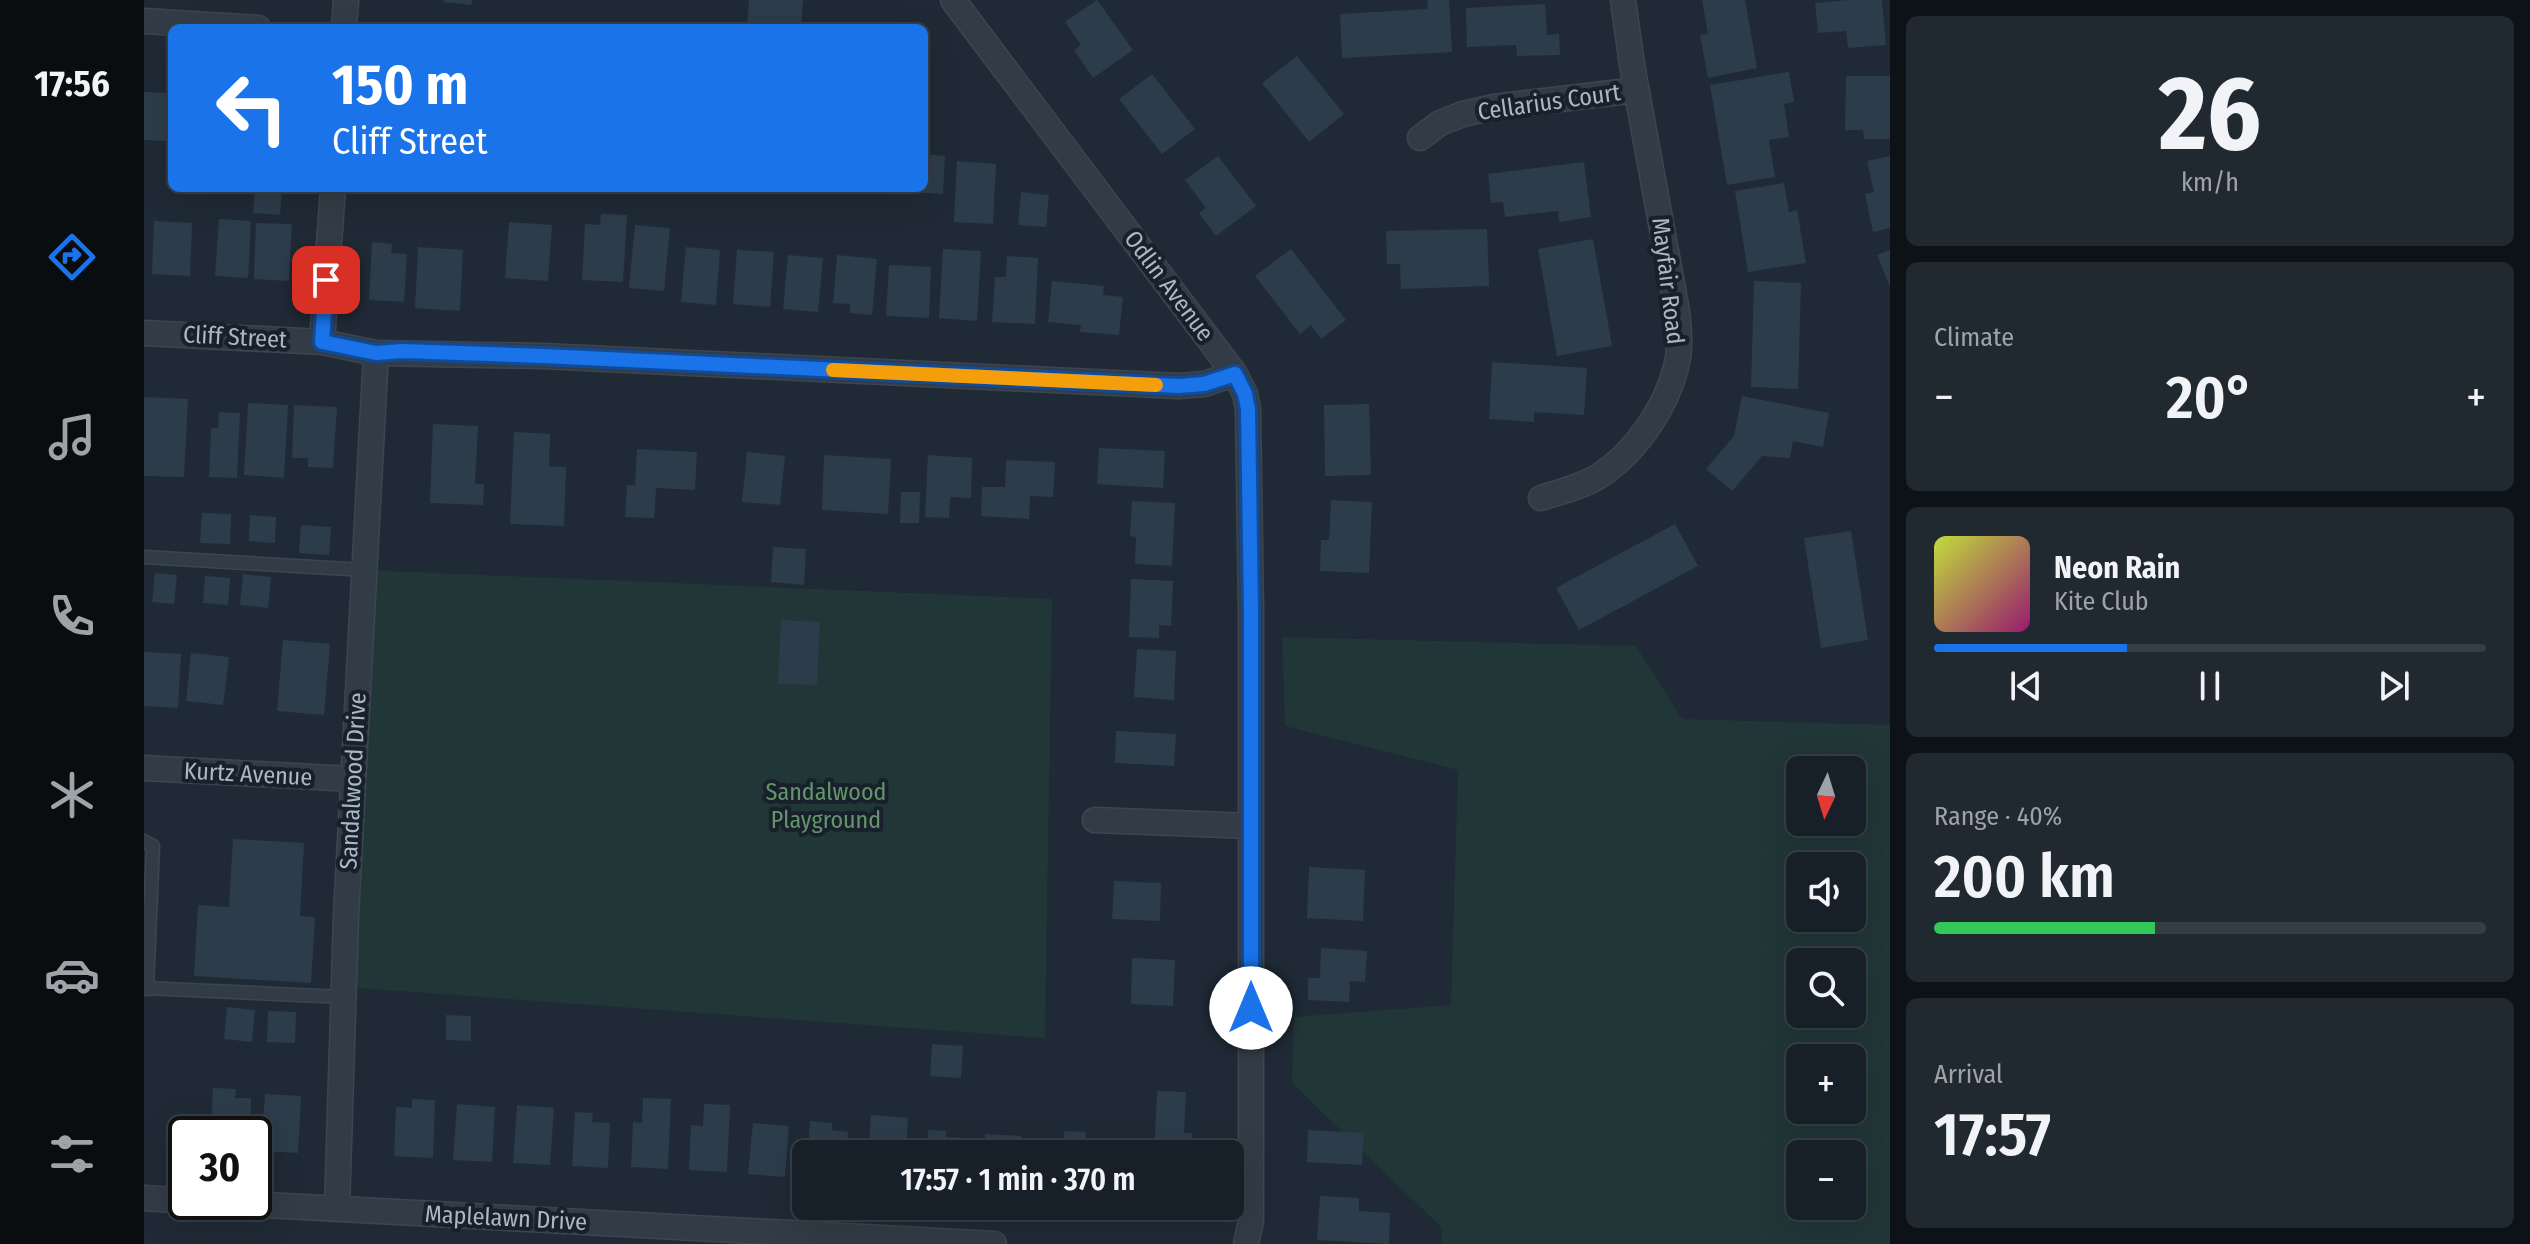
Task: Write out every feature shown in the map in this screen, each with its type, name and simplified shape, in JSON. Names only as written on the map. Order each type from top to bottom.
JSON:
[{"type":"street","points":[[344,24],[346,0]]},
{"type":"street","name":"Odlin Avenue","points":[[953,0],[1235,374],[1245,394],[1248,409],[1251,611],[1251,1221],[1246,1244]]},
{"type":"street","name":"Mayfair Road","points":[[1541,498],[1578,486],[1599,476],[1617,462],[1636,443],[1657,412],[1677,364],[1677,311],[1623,0]]},
{"type":"street","points":[[144,21],[193,24]]},
{"type":"street","name":"Cellarius Court","points":[[1420,138],[1440,123],[1494,107],[1637,90]]},
{"type":"street","points":[[322,342],[333,192]]},
{"type":"street","name":"Cliff Street","points":[[144,333],[322,342],[376,353],[402,351],[543,356],[1179,386],[1204,384],[1235,374]]},
{"type":"street","name":"Sandalwood Drive","points":[[337,1209],[343,997],[376,353]]},
{"type":"street","name":"Kurtz Avenue","points":[[144,768],[353,779]]},
{"type":"street","points":[[1095,820],[1251,826]]},
{"type":"street","points":[[144,1198],[168,1200]]},
{"type":"street","name":"Maplelawn Drive","points":[[272,1205],[994,1244]]},
{"type":"lane","points":[[144,557],[364,570]]},
{"type":"lane","points":[[144,841],[153,846],[146,988],[343,997]]},
{"type":"green space","name":"Sandalwood Playground","points":[[364,570],[1052,599],[1045,1038],[344,987]]},
{"type":"green space","points":[[1282,637],[1636,646],[1682,719],[1890,725],[1890,1244],[1441,1244],[1442,1228],[1292,1083],[1294,1017],[1451,1005],[1458,770],[1285,726]]},
{"type":"building","points":[[444,0],[472,0],[471,5]]},
{"type":"building","points":[[749,0],[803,0],[801,24],[747,24]]},
{"type":"building","points":[[1097,0],[1133,50],[1093,78],[1074,50],[1081,45],[1065,22]]},
{"type":"building","points":[[1427,0],[1449,0],[1452,52],[1342,58],[1340,14],[1428,9]]},
{"type":"building","points":[[1702,0],[1745,0],[1757,68],[1708,78],[1700,35],[1708,34]]},
{"type":"building","points":[[1882,0],[1886,45],[1848,48],[1846,31],[1818,33],[1815,3]]},
{"type":"building","points":[[1545,4],[1547,35],[1559,34],[1560,55],[1517,56],[1516,45],[1467,47],[1466,8]]},
{"type":"building","points":[[1297,56],[1344,114],[1309,142],[1262,83]]},
{"type":"building","points":[[1789,72],[1794,102],[1784,104],[1789,137],[1769,140],[1775,177],[1727,185],[1710,85]]},
{"type":"building","points":[[1152,74],[1195,129],[1162,154],[1119,99]]},
{"type":"building","points":[[1846,76],[1890,76],[1890,139],[1864,139],[1863,130],[1845,130]]},
{"type":"building","points":[[144,92],[168,93],[166,141],[144,140]]},
{"type":"building","points":[[928,154],[945,156],[943,194],[912,192],[928,192]]},
{"type":"building","points":[[1218,156],[1256,206],[1216,236],[1199,213],[1206,208],[1185,180]]},
{"type":"building","points":[[1890,156],[1890,228],[1873,232],[1865,194],[1874,192],[1867,161]]},
{"type":"building","points":[[957,161],[996,164],[993,224],[954,222]]},
{"type":"building","points":[[1584,162],[1591,217],[1559,222],[1558,211],[1505,217],[1503,202],[1491,203],[1488,174]]},
{"type":"building","points":[[1784,183],[1789,212],[1797,210],[1806,263],[1748,272],[1735,191]]},
{"type":"building","points":[[255,192],[282,192],[280,215],[253,213]]},
{"type":"building","points":[[1021,192],[1049,195],[1046,227],[1018,225]]},
{"type":"building","points":[[601,214],[627,215],[623,282],[582,280],[585,224],[600,225]]},
{"type":"building","points":[[219,219],[251,221],[248,278],[215,276]]},
{"type":"building","points":[[154,221],[192,223],[190,276],[152,274]]},
{"type":"building","points":[[509,222],[552,225],[548,281],[505,278]]},
{"type":"building","points":[[256,223],[292,224],[289,281],[254,279]]},
{"type":"building","points":[[635,225],[670,228],[664,291],[629,288]]},
{"type":"building","points":[[1487,229],[1489,286],[1401,289],[1400,264],[1387,264],[1386,231]]},
{"type":"building","points":[[1593,239],[1612,346],[1557,356],[1538,249]]},
{"type":"building","points":[[372,242],[392,244],[391,253],[407,254],[404,302],[369,300]]},
{"type":"building","points":[[418,247],[463,250],[460,311],[415,308]]},
{"type":"building","points":[[686,247],[720,250],[716,305],[681,302]]},
{"type":"building","points":[[943,249],[981,251],[977,321],[939,318]]},
{"type":"building","points":[[1291,249],[1346,320],[1321,339],[1311,325],[1300,334],[1255,276]]},
{"type":"building","points":[[737,250],[774,252],[770,307],[733,304]]},
{"type":"building","points":[[1890,250],[1890,287],[1877,255]]},
{"type":"building","points":[[788,255],[823,258],[818,312],[783,309]]},
{"type":"building","points":[[837,255],[877,259],[872,315],[850,313],[850,304],[833,303]]},
{"type":"building","points":[[1007,256],[1038,258],[1035,324],[992,322],[995,277],[1006,277]]},
{"type":"building","points":[[889,265],[931,267],[929,318],[886,316]]},
{"type":"building","points":[[1052,281],[1104,286],[1103,295],[1123,297],[1119,335],[1080,332],[1081,325],[1048,322]]},
{"type":"building","points":[[1754,281],[1801,283],[1798,389],[1751,387]]},
{"type":"building","points":[[1492,362],[1587,368],[1584,415],[1534,412],[1534,422],[1489,419]]},
{"type":"building","points":[[1742,396],[1829,413],[1823,447],[1793,441],[1790,458],[1762,456],[1732,491],[1706,469],[1734,436]]},
{"type":"building","points":[[144,397],[188,399],[184,477],[144,476]]},
{"type":"building","points":[[248,403],[288,405],[284,478],[244,475]]},
{"type":"building","points":[[1369,404],[1371,475],[1325,476],[1324,405]]},
{"type":"building","points":[[294,405],[337,407],[333,468],[308,467],[308,458],[292,458]]},
{"type":"building","points":[[219,412],[240,413],[237,478],[209,477],[211,428],[218,428]]},
{"type":"building","points":[[433,424],[478,426],[475,484],[484,484],[483,505],[430,503]]},
{"type":"building","points":[[514,432],[550,434],[549,466],[566,467],[564,526],[510,524]]},
{"type":"building","points":[[1099,448],[1165,451],[1163,488],[1097,484]]},
{"type":"building","points":[[637,449],[697,452],[695,490],[656,488],[654,518],[625,517],[627,485],[635,485]]},
{"type":"building","points":[[747,452],[785,456],[780,505],[742,502]]},
{"type":"building","points":[[824,455],[891,459],[888,514],[822,510]]},
{"type":"building","points":[[928,455],[972,458],[971,498],[950,497],[949,518],[925,517]]},
{"type":"building","points":[[1006,460],[1055,462],[1053,497],[1030,496],[1029,519],[981,516],[982,487],[1005,487]]},
{"type":"building","points":[[901,492],[920,492],[919,523],[900,523]]},
{"type":"building","points":[[1331,500],[1372,502],[1369,573],[1320,571],[1321,540],[1329,540]]},
{"type":"building","points":[[1132,501],[1175,503],[1172,566],[1135,564],[1136,537],[1130,536]]},
{"type":"building","points":[[202,513],[231,514],[230,544],[200,543]]},
{"type":"building","points":[[250,515],[276,517],[275,543],[249,541]]},
{"type":"building","points":[[1675,524],[1698,566],[1579,630],[1556,588]]},
{"type":"building","points":[[301,525],[331,527],[329,555],[299,553]]},
{"type":"building","points":[[1851,531],[1868,640],[1821,648],[1804,538]]},
{"type":"building","points":[[773,547],[806,549],[804,585],[771,582]]},
{"type":"building","points":[[155,573],[177,575],[174,604],[152,602]]},
{"type":"building","points":[[243,574],[271,577],[268,608],[240,605]]},
{"type":"building","points":[[205,576],[230,578],[228,605],[203,603]]},
{"type":"building","points":[[1131,579],[1173,581],[1171,626],[1159,625],[1159,638],[1129,637]]},
{"type":"building","points":[[781,620],[820,622],[817,685],[778,684]]},
{"type":"building","points":[[283,640],[330,644],[324,715],[277,711]]},
{"type":"building","points":[[1137,649],[1176,651],[1174,700],[1134,697]]},
{"type":"building","points":[[144,652],[181,654],[178,708],[144,706]]},
{"type":"building","points":[[191,653],[229,657],[223,705],[186,701]]},
{"type":"building","points":[[1116,731],[1176,734],[1174,766],[1115,763]]},
{"type":"building","points":[[233,839],[304,843],[300,916],[315,917],[311,983],[194,976],[198,905],[229,907]]},
{"type":"building","points":[[1309,867],[1365,870],[1363,921],[1307,918]]},
{"type":"building","points":[[1114,881],[1161,883],[1160,921],[1112,919]]},
{"type":"building","points":[[1321,948],[1367,951],[1365,982],[1350,981],[1349,1002],[1308,1000],[1308,978],[1320,978]]},
{"type":"building","points":[[1132,958],[1175,960],[1173,1006],[1131,1004]]},
{"type":"building","points":[[227,1007],[255,1010],[252,1042],[224,1039]]},
{"type":"building","points":[[268,1011],[296,1012],[295,1043],[267,1042]]},
{"type":"building","points":[[446,1015],[471,1016],[471,1041],[446,1040]]},
{"type":"building","points":[[932,1044],[963,1046],[961,1078],[930,1076]]},
{"type":"building","points":[[213,1088],[236,1089],[235,1098],[251,1098],[250,1116],[212,1116]]},
{"type":"building","points":[[1157,1091],[1186,1092],[1184,1133],[1192,1133],[1192,1140],[1155,1140]]},
{"type":"building","points":[[265,1094],[301,1096],[298,1153],[272,1152],[272,1116],[263,1116]]},
{"type":"building","points":[[643,1098],[671,1099],[668,1169],[631,1167],[633,1122],[642,1123]]},
{"type":"building","points":[[412,1099],[435,1100],[433,1158],[394,1156],[396,1107],[412,1108]]},
{"type":"building","points":[[457,1104],[495,1107],[492,1162],[453,1160]]},
{"type":"building","points":[[704,1104],[730,1105],[727,1172],[689,1170],[691,1125],[703,1126]]},
{"type":"building","points":[[517,1105],[554,1108],[550,1165],[513,1163]]},
{"type":"building","points":[[575,1112],[593,1113],[592,1122],[610,1123],[608,1168],[572,1166]]},
{"type":"building","points":[[871,1115],[908,1118],[907,1140],[869,1140]]},
{"type":"building","points":[[810,1121],[832,1123],[832,1130],[848,1132],[847,1140],[809,1140]]},
{"type":"building","points":[[753,1123],[789,1126],[785,1177],[748,1174]]},
{"type":"building","points":[[928,1130],[946,1131],[946,1137],[964,1138],[964,1140],[928,1140]]},
{"type":"building","points":[[1308,1130],[1364,1133],[1362,1165],[1307,1162]]},
{"type":"building","points":[[1064,1131],[1086,1132],[1086,1140],[1064,1140]]},
{"type":"building","points":[[985,1134],[1021,1136],[1021,1140],[985,1140]]},
{"type":"building","points":[[1320,1196],[1359,1198],[1359,1211],[1390,1213],[1389,1244],[1317,1240]]},
{"type":"slow traffic","points":[[833,370],[1156,385]]},
{"type":"route","points":[[326,280],[322,342],[376,353],[402,351],[543,356],[1179,386],[1204,384],[1235,374],[1245,394],[1248,409],[1251,1008]]}]
